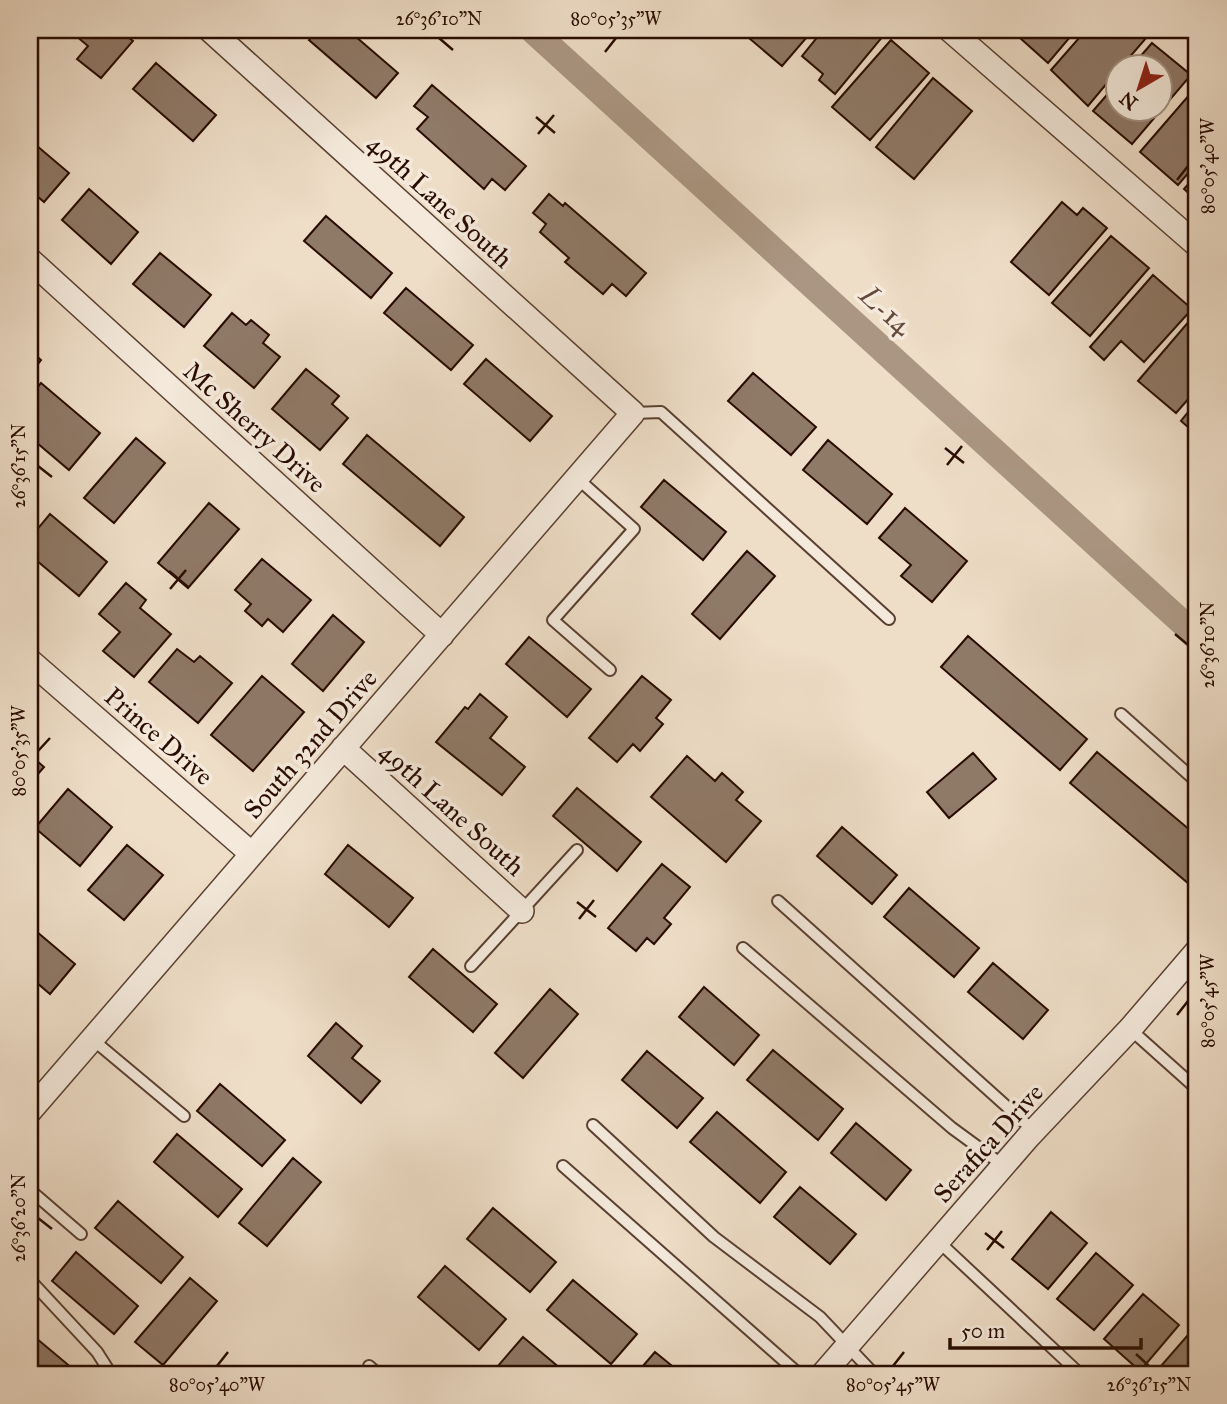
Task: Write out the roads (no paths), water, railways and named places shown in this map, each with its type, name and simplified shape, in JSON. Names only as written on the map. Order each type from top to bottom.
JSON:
[{"type":"street","name":"49th Lane South","points":[[210,30],[633,413]]},
{"type":"street","points":[[950,30],[1197,245]]},
{"type":"street","name":"Mc Sherry Drive","points":[[30,260],[442,635]]},
{"type":"street","name":"South 32nd Drive","points":[[34,1097],[92,1039],[633,413]]},
{"type":"street","name":"Prince Drive","points":[[30,660],[252,855]]},
{"type":"street","name":"49th Lane South","points":[[344,748],[522,911]]},
{"type":"street","name":"Serafica Drive","points":[[823,1374],[1034,1131],[1130,1029],[1197,951]]},
{"type":"lane","points":[[633,413],[661,412],[889,619]]},
{"type":"lane","points":[[577,478],[634,529],[554,620],[610,670]]},
{"type":"lane","points":[[1121,714],[1197,782]]},
{"type":"lane","points":[[471,966],[578,850]]},
{"type":"lane","points":[[778,901],[1034,1131]]},
{"type":"lane","points":[[743,948],[952,1128],[1004,1166]]},
{"type":"lane","points":[[1130,1029],[1197,1089]]},
{"type":"lane","points":[[92,1039],[184,1116]]},
{"type":"lane","points":[[593,1125],[714,1237],[820,1317],[874,1374]]},
{"type":"lane","points":[[563,1166],[799,1374]]},
{"type":"lane","points":[[30,1190],[82,1234]]},
{"type":"lane","points":[[938,1241],[1080,1374]]},
{"type":"lane","points":[[30,1280],[97,1352],[110,1374]]},
{"type":"lane","points":[[369,1366],[379,1374]]},
{"type":"waterway","name":"L-14","points":[[532,30],[1197,636]]}]
